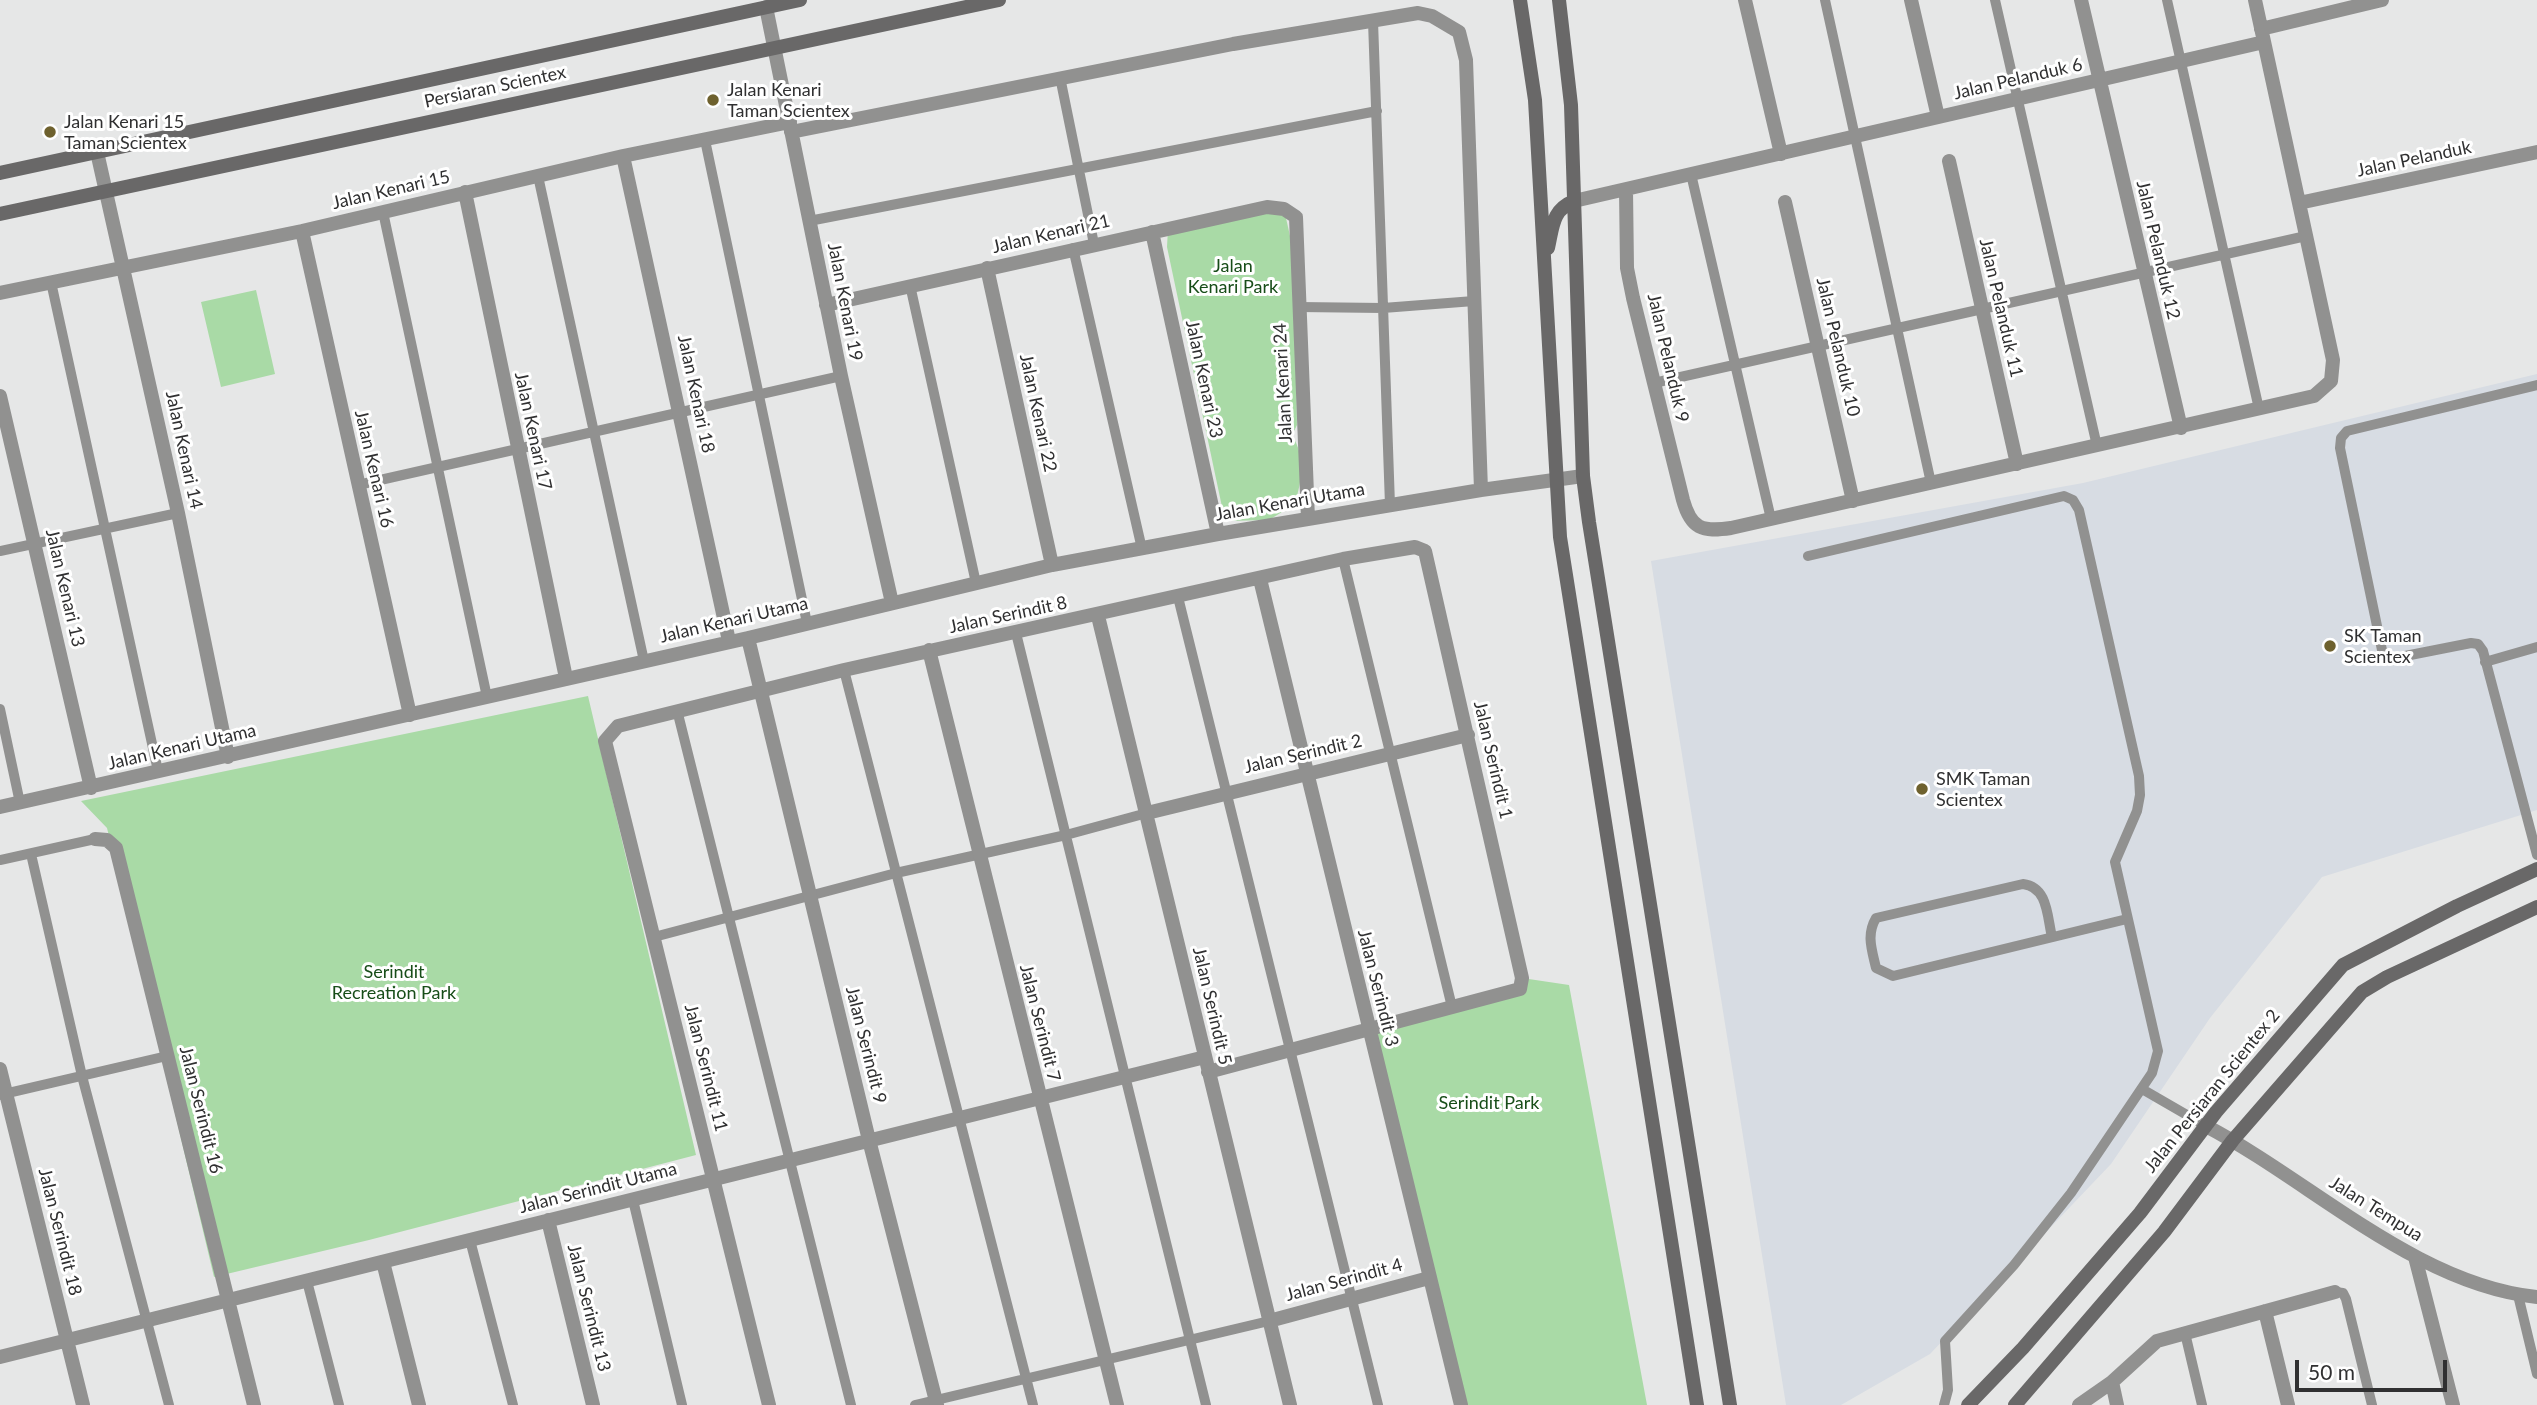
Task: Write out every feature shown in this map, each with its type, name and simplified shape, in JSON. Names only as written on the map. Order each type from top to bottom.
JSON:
[{"type":"street","name":"Persiaran Scientex","points":[[0,173],[800,0]]},
{"type":"street","name":"Persiaran Scientex","points":[[0,214],[999,0]]},
{"type":"street","points":[[1520,0],[1535,100],[1560,537],[1697,1405]]},
{"type":"street","points":[[1559,0],[1571,105],[1583,476],[1730,1405]]},
{"type":"street","points":[[1745,0],[1781,154]]},
{"type":"street","points":[[1911,0],[1938,117]]},
{"type":"street","name":"Jalan Pelanduk 12","points":[[2081,0],[2180,428]]},
{"type":"street","points":[[1771,519],[2259,410],[2314,396],[2331,381],[2333,360],[2255,0]]},
{"type":"street","name":"Jalan Pelanduk 6","points":[[1574,201],[2181,61],[2382,0]]},
{"type":"street","name":"Jalan Kenari 19","points":[[766,7],[841,376],[892,603]]},
{"type":"street","name":"Jalan Kenari 15","points":[[0,293],[302,231],[623,156],[1418,13],[1433,16],[1459,32],[1466,60],[1474,301]]},
{"type":"street","name":"Jalan Kenari 14","points":[[97,152],[125,267],[228,757]]},
{"type":"street","name":"Jalan Pelanduk","points":[[2299,203],[2537,152]]},
{"type":"street","name":"Jalan Kenari 18","points":[[623,156],[729,641]]},
{"type":"street","name":"Jalan Pelanduk 11","points":[[1949,160],[2017,464]]},
{"type":"street","name":"Jalan Pelanduk 9","points":[[1626,190],[1628,268],[1688,518],[1699,527],[1712,531],[1771,519]]},
{"type":"street","name":"Jalan Kenari 17","points":[[465,192],[566,678]]},
{"type":"street","points":[[1544,262],[1555,215],[1559,209],[1574,201]]},
{"type":"street","name":"Jalan Pelanduk 10","points":[[1786,202],[1853,501]]},
{"type":"street","name":"Jalan Kenari 21","points":[[826,305],[1267,207],[1284,209]]},
{"type":"street","name":"Jalan Kenari 24","points":[[1284,209],[1296,217],[1308,519]]},
{"type":"street","name":"Jalan Kenari 16","points":[[302,231],[410,715]]},
{"type":"street","name":"Jalan Kenari 23","points":[[1153,232],[1218,534]]},
{"type":"street","name":"Jalan Kenari 22","points":[[987,268],[1052,565]]},
{"type":"street","points":[[1474,301],[1481,490]]},
{"type":"street","name":"Jalan Kenari 13","points":[[0,396],[91,788]]},
{"type":"street","name":"Jalan Kenari Utama","points":[[0,807],[748,638],[1052,565],[1390,505],[1583,476]]},
{"type":"street","name":"Jalan Serindit 8","points":[[606,741],[618,726],[929,650],[1098,616],[1343,559],[1415,547],[1425,551]]},
{"type":"street","name":"Jalan Serindit 1","points":[[1425,551],[1522,978]]},
{"type":"street","name":"Jalan Serindit 3","points":[[1260,579],[1461,1405]]},
{"type":"street","name":"Jalan Serindit 5","points":[[1098,616],[1290,1405]]},
{"type":"street","name":"Jalan Serindit 9","points":[[748,638],[869,1140],[937,1402]]},
{"type":"street","name":"Jalan Serindit 7","points":[[929,650],[1117,1405]]},
{"type":"street","name":"Jalan Serindit 2","points":[[1147,813],[1468,735]]},
{"type":"street","name":"Jalan Serindit 11","points":[[606,741],[769,1405]]},
{"type":"street","name":"Jalan Serindit 16","points":[[95,839],[107,840],[116,848],[254,1405]]},
{"type":"street","name":"Jalan Persiaran Scientex 2","points":[[1968,1405],[2023,1348],[2140,1213],[2206,1126],[2318,990],[2343,965],[2456,906],[2537,869]]},
{"type":"street","points":[[2015,1405],[2164,1232],[2233,1140],[2362,992],[2387,977],[2537,907]]},
{"type":"street","name":"Jalan Serindit Utama","points":[[0,1357],[1125,1077],[1290,1051],[1368,1028],[1511,992],[1520,989],[1522,978]]},
{"type":"street","name":"Jalan Serindit 18","points":[[0,1069],[3,1095],[83,1405]]},
{"type":"street","name":"Jalan Tempua","points":[[2206,1126],[2233,1140],[2416,1257],[2471,1284],[2518,1296],[2537,1297]]},
{"type":"street","name":"Jalan Serindit 13","points":[[548,1220],[593,1405]]},
{"type":"street","points":[[2416,1257],[2454,1405]]},
{"type":"street","points":[[383,1262],[419,1405]]},
{"type":"street","name":"Jalan Serindit 4","points":[[1269,1321],[1429,1278]]},
{"type":"street","points":[[2079,1405],[2112,1382],[2157,1341],[2335,1292]]},
{"type":"street","points":[[2265,1311],[2288,1405]]},
{"type":"street","points":[[2112,1382],[2117,1405]]},
{"type":"lane","points":[[1825,0],[1931,483]]},
{"type":"lane","points":[[1995,0],[2097,446]]},
{"type":"lane","points":[[2167,0],[2259,410]]},
{"type":"lane","points":[[1373,21],[1390,505]]},
{"type":"lane","points":[[1060,77],[1094,244]]},
{"type":"lane","points":[[809,221],[1377,111]]},
{"type":"lane","points":[[705,140],[807,623]]},
{"type":"lane","points":[[1691,174],[1771,519]]},
{"type":"lane","points":[[538,176],[644,661]]},
{"type":"lane","points":[[383,212],[487,697]]},
{"type":"lane","points":[[1654,383],[2306,236]]},
{"type":"lane","points":[[1073,248],[1142,549]]},
{"type":"lane","points":[[51,282],[158,771]]},
{"type":"lane","points":[[911,285],[976,583]]},
{"type":"lane","points":[[1299,307],[1382,308],[1474,301]]},
{"type":"lane","points":[[358,485],[841,376]]},
{"type":"lane","points":[[2537,385],[2347,431],[2341,438],[2340,447],[2382,650],[2387,656],[2395,658],[2478,644],[2537,855]]},
{"type":"lane","points":[[1808,556],[2064,496],[2073,500],[2079,510],[2139,776],[2137,811],[2115,862],[2158,1051],[2152,1073],[2071,1193],[2014,1265],[1945,1341],[1948,1390],[1944,1405]]},
{"type":"lane","points":[[0,551],[178,513]]},
{"type":"lane","points":[[1343,559],[1452,1007]]},
{"type":"lane","points":[[1178,597],[1378,1405]]},
{"type":"lane","points":[[1016,633],[1206,1405]]},
{"type":"lane","points":[[2485,662],[2537,647]]},
{"type":"lane","points":[[844,670],[1033,1405]]},
{"type":"lane","points":[[0,709],[20,803]]},
{"type":"lane","points":[[678,713],[851,1405]]},
{"type":"lane","points":[[654,937],[896,873],[1066,835],[1147,813]]},
{"type":"lane","points":[[0,860],[95,839]]},
{"type":"lane","points":[[31,854],[82,1076],[169,1405]]},
{"type":"lane","points":[[2052,937],[2041,891],[2034,885],[2022,884],[1876,918],[1870,928],[1869,938],[1876,968],[1893,976],[2127,919]]},
{"type":"lane","points":[[3,1095],[167,1056]]},
{"type":"lane","points":[[2142,1089],[2206,1126]]},
{"type":"lane","points":[[633,1200],[682,1405]]},
{"type":"lane","points":[[470,1240],[513,1405]]},
{"type":"lane","points":[[307,1281],[339,1405]]},
{"type":"lane","points":[[2335,1292],[2343,1293],[2346,1299],[2372,1405]]},
{"type":"lane","points":[[2518,1296],[2537,1374]]},
{"type":"lane","points":[[915,1405],[937,1402],[1026,1378],[1269,1321]]},
{"type":"lane","points":[[2185,1333],[2202,1405]]},
{"type":"shaded area","name":"SMK Taman Scientex","points":[[2537,374],[2537,810],[2322,877],[2210,1018],[2111,1164],[1930,1354],[1841,1405],[1786,1405],[1651,561],[2083,483]]},
{"type":"green space","name":"Jalan Kenari Park","points":[[1284,209],[1294,254],[1297,425],[1292,435],[1301,461],[1299,486],[1295,504],[1269,520],[1225,521],[1167,247],[1168,229]]},
{"type":"green space","points":[[256,290],[275,374],[221,387],[201,302]]},
{"type":"green space","name":"Serindit Recreation Park","points":[[588,696],[696,1155],[369,1240],[214,1277],[107,828],[81,801]]},
{"type":"green space","name":"Serindit Park","points":[[1522,978],[1569,985],[1647,1405],[1461,1405],[1368,1028],[1511,992]]},
{"type":"place","name":"Jalan Kenari Taman Scientex","points":[[713,100]]},
{"type":"place","name":"Jalan Kenari 15 Taman Scientex","points":[[50,132]]},
{"type":"place","name":"SK Taman Scientex","points":[[2330,646]]},
{"type":"place","name":"SMK Taman Scientex","points":[[1922,789]]}]
